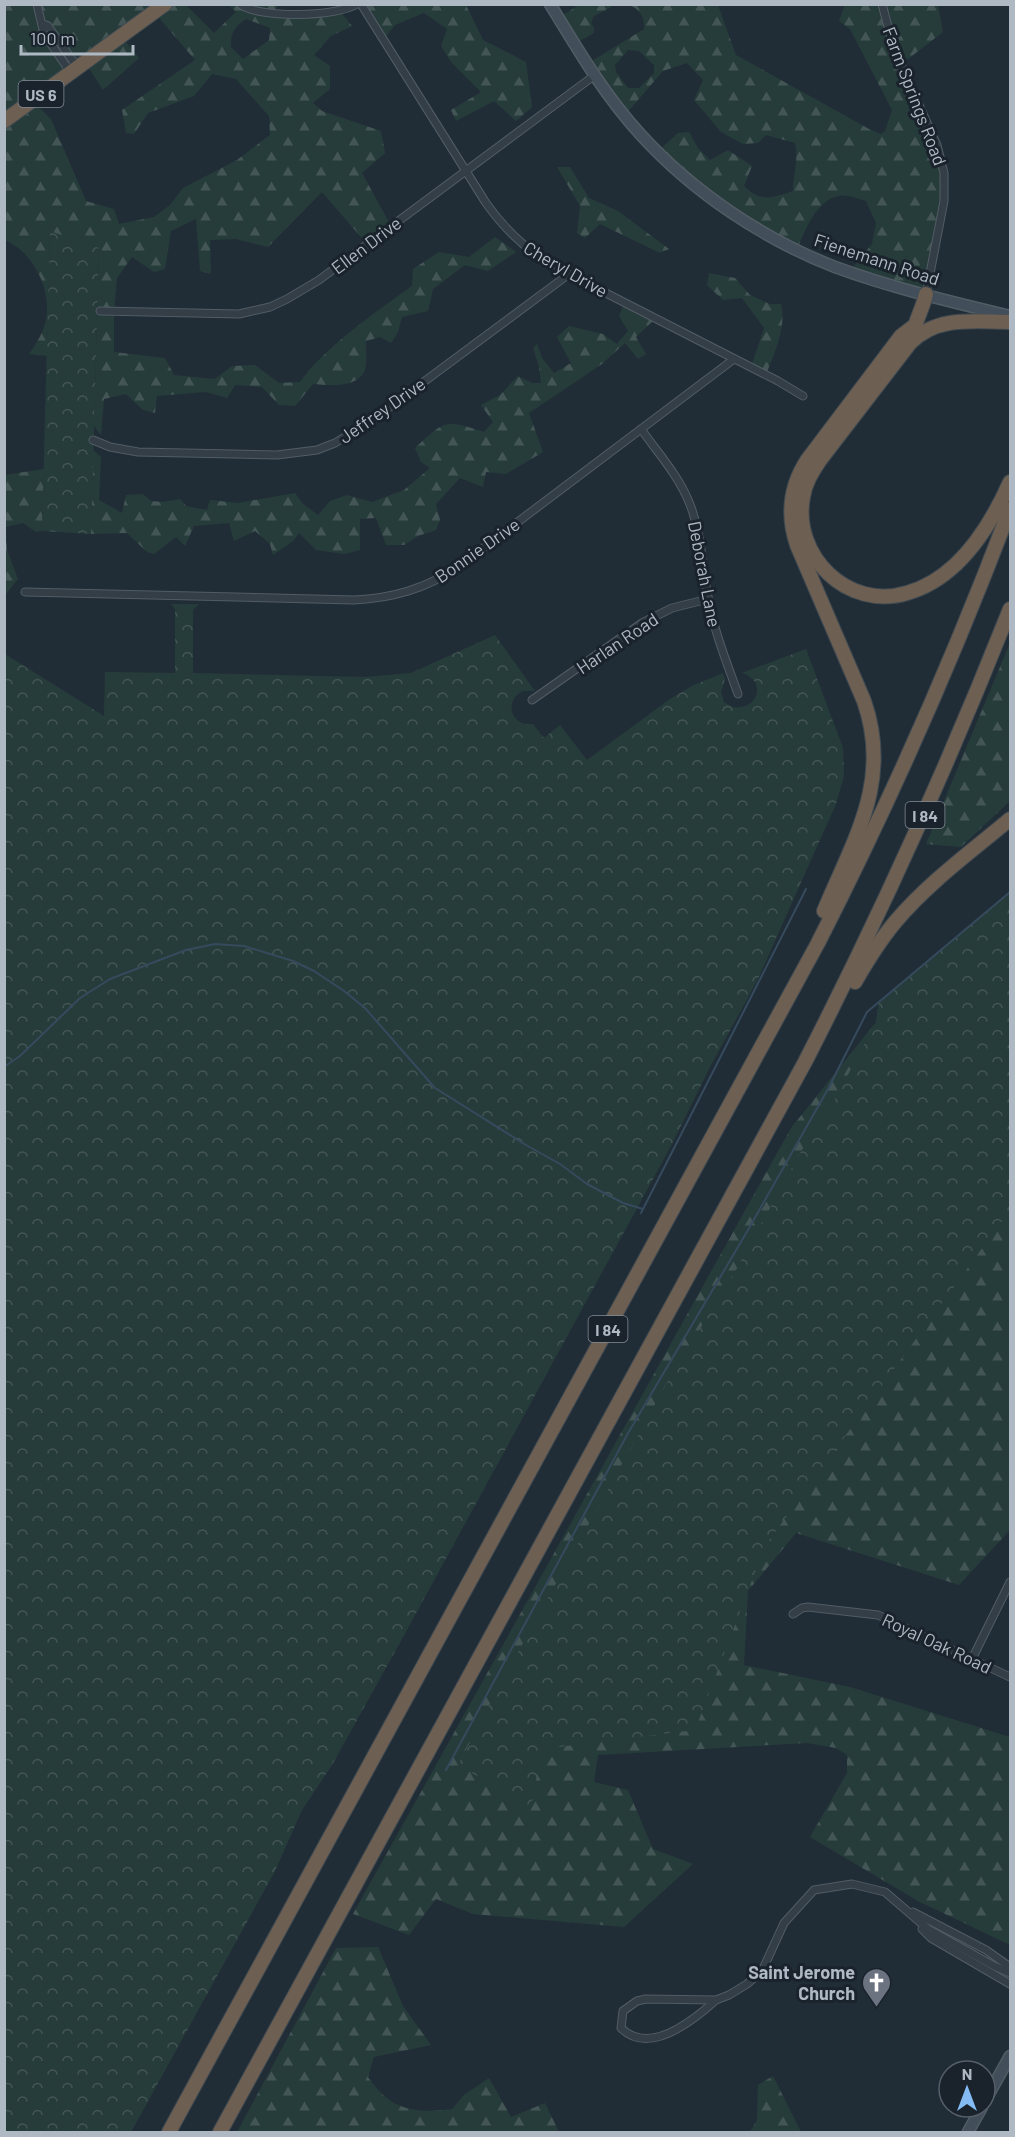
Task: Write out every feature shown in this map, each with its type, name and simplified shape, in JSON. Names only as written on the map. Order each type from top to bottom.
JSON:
[{"type":"highway","name":"US 6","points":[[4,121],[165,4]]},
{"type":"highway","points":[[910,343],[926,294]]},
{"type":"highway","points":[[1011,322],[953,321],[930,329],[910,343],[820,460],[807,482],[802,503],[803,528],[809,548],[818,563],[842,585],[867,595],[896,596],[918,589],[944,573],[970,548],[984,530],[1011,482]]},
{"type":"highway","points":[[804,968],[868,804],[874,775],[875,755],[864,701],[796,545],[791,523],[792,495],[799,474],[808,459],[901,336],[914,326]]},
{"type":"highway","name":"I 84","points":[[169,2133],[804,968],[915,742],[1011,509]]},
{"type":"highway","name":"I 84","points":[[220,2133],[828,1017],[936,790],[1011,609]]},
{"type":"highway","points":[[828,1017],[847,994],[883,937],[906,910],[1011,819]]},
{"type":"main road","name":"Fienemann Road","points":[[550,4],[595,75],[657,152],[676,170],[739,216],[789,246],[826,263],[871,279],[1011,316]]},
{"type":"main road","points":[[997,2080],[1011,2056]]},
{"type":"main road","points":[[968,2133],[976,2119]]},
{"type":"street","points":[[37,4],[43,24],[48,26],[74,70]]},
{"type":"street","points":[[240,4],[259,11],[315,14],[340,11],[357,4]]},
{"type":"street","name":"Cheryl Drive","points":[[361,4],[494,215],[515,239],[541,259],[803,396]]},
{"type":"street","name":"Farm Springs Road","points":[[882,4],[894,49],[937,145],[944,172],[944,201],[926,294]]},
{"type":"street","name":"Ellen Drive","points":[[100,311],[238,314],[270,307],[287,299],[319,280],[595,75]]},
{"type":"street","name":"Jeffrey Drive","points":[[93,440],[110,447],[138,452],[277,455],[317,450],[335,443],[371,421],[569,274]]},
{"type":"street","name":"Bonnie Drive","points":[[25,592],[356,600],[391,596],[410,591],[428,585],[458,567],[734,359]]},
{"type":"street","name":"Deborah Lane","points":[[641,429],[677,479],[690,504],[698,531],[708,600],[721,649],[738,694]]},
{"type":"street","name":"Harlan Road","points":[[532,700],[642,623],[672,608],[708,600]]},
{"type":"street","points":[[972,1659],[1011,1582]]},
{"type":"street","name":"Royal Oak Road","points":[[794,1614],[808,1607],[878,1615],[1011,1677]]},
{"type":"street","points":[[716,2000],[646,1999],[637,2001],[623,2011],[621,2028],[628,2035],[663,2037],[689,2022],[716,2000],[747,1984],[762,1971],[784,1923],[814,1890],[852,1884],[885,1892],[928,1929],[994,1966],[1011,1972]]},
{"type":"street","points":[[908,1910],[986,1950],[1011,1967]]},
{"type":"street","points":[[908,1910],[931,1938],[1011,1984]]},
{"type":"green space","points":[[4,5],[186,5],[214,33],[236,12],[229,5],[279,5],[272,12],[340,11],[352,26],[331,36],[314,55],[330,66],[330,89],[313,103],[322,111],[381,131],[385,153],[362,173],[391,226],[367,244],[322,192],[268,247],[236,239],[210,240],[211,274],[200,271],[196,219],[171,231],[165,269],[154,272],[132,257],[117,278],[114,352],[165,358],[174,375],[215,379],[232,366],[255,365],[279,383],[300,382],[337,343],[412,286],[413,269],[439,252],[469,257],[495,237],[516,252],[488,271],[465,265],[433,289],[428,311],[402,317],[398,332],[391,343],[380,337],[366,341],[365,370],[356,380],[342,385],[313,384],[295,406],[279,405],[262,387],[235,385],[227,398],[206,392],[157,396],[155,413],[143,410],[126,394],[104,399],[101,435],[94,426],[99,248],[50,232],[47,356],[29,354],[46,320],[46,296],[43,284],[32,262],[24,253],[5,240]],"holes":[[[154,12],[195,60],[122,110],[126,133],[134,134],[148,113],[194,96],[212,74],[236,79],[269,116],[270,135],[237,160],[183,188],[170,205],[154,217],[119,224],[114,209],[86,201],[51,119],[32,101],[85,62],[103,90],[139,58],[121,36]],[[246,19],[270,28],[269,40],[243,59],[231,47],[231,38],[234,30]]]},
{"type":"green space","points":[[361,5],[466,5],[483,40],[526,62],[532,107],[516,121],[494,101],[456,121],[451,110],[481,92],[451,62],[441,46],[447,29],[424,13],[395,25],[383,40]]},
{"type":"green space","points":[[579,5],[615,5],[594,16],[591,23],[594,33],[574,44],[558,18]]},
{"type":"green space","points":[[628,5],[718,5],[736,55],[881,134],[885,131],[892,110],[850,29],[839,21],[845,5],[938,5],[943,32],[899,66],[937,151],[944,180],[926,294],[849,272],[872,244],[876,223],[866,201],[838,196],[823,204],[812,218],[796,251],[779,243],[657,152],[678,133],[689,132],[698,148],[710,160],[728,150],[752,166],[744,186],[756,195],[767,198],[793,191],[795,143],[766,135],[758,143],[743,144],[721,132],[694,100],[703,80],[687,63],[663,71],[625,115],[587,64],[644,29],[641,14],[636,8]],"holes":[[[628,50],[639,51],[654,65],[654,73],[639,88],[628,88],[616,72],[615,65]]]},
{"type":"green space","points":[[557,167],[570,167],[589,198],[618,211],[669,249],[660,253],[600,224],[585,238],[577,233],[580,206]]},
{"type":"green space","points":[[50,231],[99,248],[91,534],[42,531]]},
{"type":"green space","points":[[709,273],[735,278],[750,295],[770,304],[781,304],[781,331],[766,375],[751,367],[764,328],[742,298],[723,300],[707,285]]},
{"type":"green space","points":[[624,303],[655,319],[636,337],[646,354],[638,359],[625,343],[602,364],[529,413],[543,452],[506,474],[486,472],[483,487],[460,478],[436,504],[440,520],[436,530],[418,536],[404,545],[386,545],[376,518],[360,519],[360,550],[344,554],[316,550],[299,533],[293,541],[273,555],[270,544],[255,531],[234,541],[229,523],[194,526],[185,546],[176,537],[154,554],[147,552],[127,533],[91,534],[93,450],[101,457],[99,500],[122,513],[126,495],[143,494],[151,501],[163,502],[180,499],[186,506],[207,510],[210,500],[238,503],[295,493],[303,504],[318,515],[330,501],[347,495],[372,502],[404,490],[430,468],[421,462],[415,448],[433,432],[440,427],[453,424],[484,432],[493,422],[481,405],[500,395],[518,376],[532,383],[541,383],[533,348],[537,344],[542,358],[554,373],[571,363],[557,337],[569,326],[603,334],[617,344],[628,331],[619,316]]},
{"type":"green space","points":[[44,469],[42,531],[36,532],[23,523],[6,527],[7,550],[18,579],[6,594],[4,475]]},
{"type":"green space","points":[[171,604],[199,604],[193,610],[193,673],[365,677],[411,673],[495,635],[535,691],[523,691],[517,695],[512,707],[515,718],[525,724],[533,724],[544,738],[560,725],[587,760],[670,699],[694,685],[723,673],[725,679],[721,692],[724,702],[733,707],[749,704],[757,694],[757,688],[750,677],[742,673],[806,649],[843,748],[844,776],[836,804],[758,979],[709,1069],[671,1146],[332,1765],[302,1810],[275,1871],[131,2132],[5,2132],[5,654],[104,716],[105,672],[175,673],[175,609]]},
{"type":"green space","points":[[1010,643],[1010,801],[961,847],[926,844]]},
{"type":"green space","points":[[1010,893],[1010,1530],[959,1585],[796,1533],[748,1591],[744,1665],[850,1687],[1010,1737],[1010,1945],[918,1901],[810,1837],[847,1773],[847,1755],[836,1748],[807,1743],[598,1755],[594,1782],[628,1790],[653,1849],[693,1864],[624,1927],[473,1914],[436,1899],[409,1935],[353,1914],[791,1128],[876,1022],[879,1002]]},
{"type":"green space","points":[[1010,893],[1010,1210],[765,1546],[695,1730],[542,1749],[531,1807],[458,1765],[669,1379],[732,1277],[815,1126],[835,1099],[876,1022],[879,1002]]},
{"type":"green space","points":[[378,1947],[403,2006],[431,2045],[374,2057],[368,2077],[376,2088],[385,2097],[404,2107],[426,2111],[452,2109],[464,2095],[489,2078],[511,2117],[545,2103],[559,2132],[237,2132],[336,1948]]},
{"type":"green space","points":[[773,2076],[801,2132],[750,2132],[757,2120],[758,2085]]},
{"type":"waterway","points":[[641,1213],[806,889]]},
{"type":"waterway","points":[[446,1770],[627,1435],[748,1230],[828,1089],[867,1012],[1010,892]]},
{"type":"waterway","points":[[4,1067],[20,1056],[80,998],[110,979],[186,950],[215,944],[244,946],[293,961],[314,971],[365,1008],[435,1088],[560,1164],[587,1184],[623,1203],[643,1209]]},
{"type":"place","name":"Saint Jerome Church","points":[[876,2008]]}]
